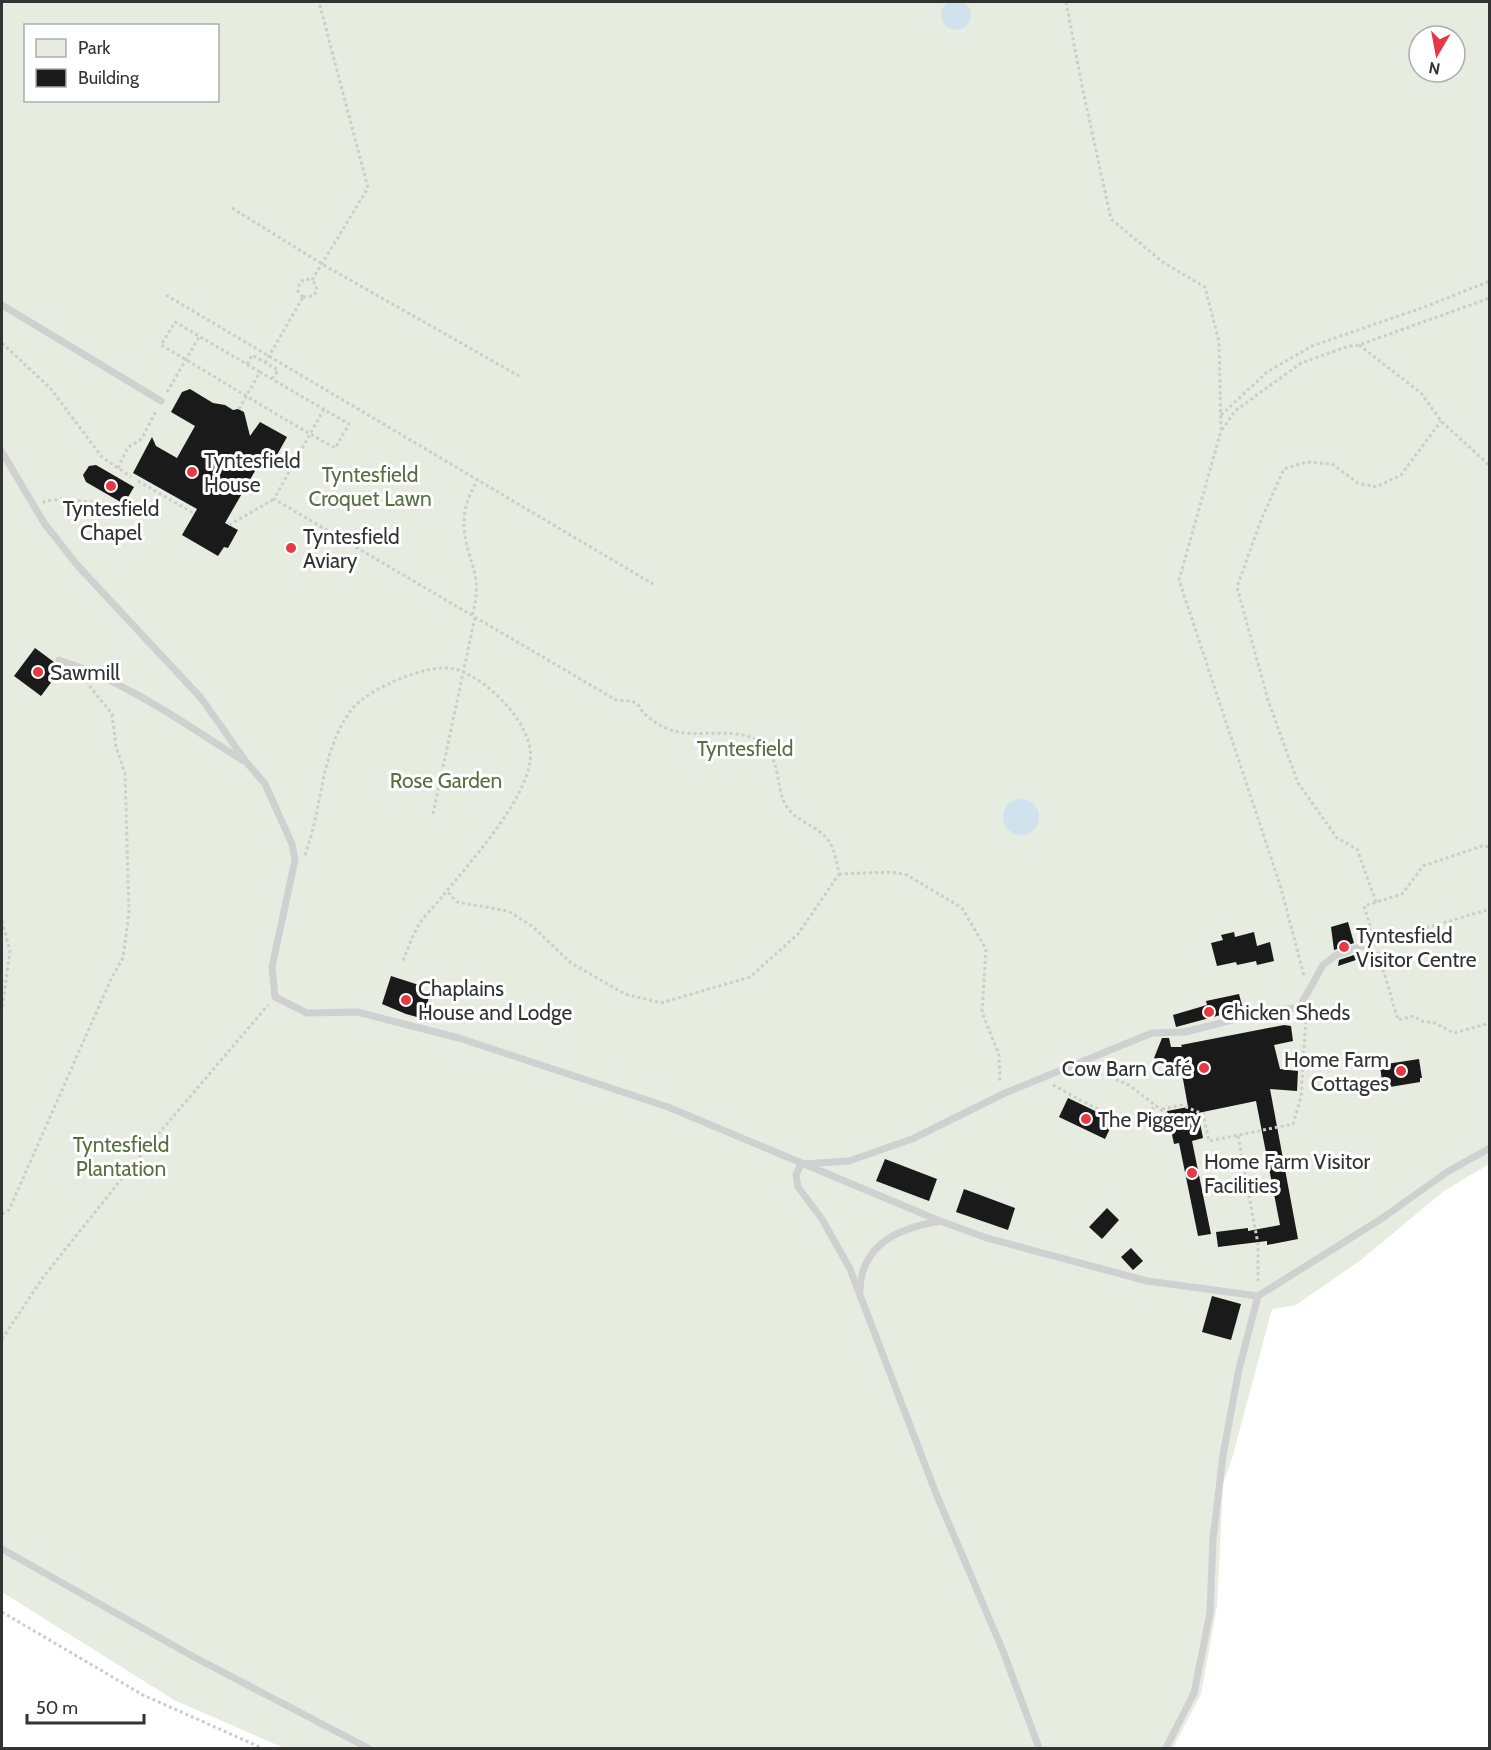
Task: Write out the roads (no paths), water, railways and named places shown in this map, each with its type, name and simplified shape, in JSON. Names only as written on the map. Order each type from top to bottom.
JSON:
[{"type":"lane","points":[[2,305],[161,401]]},
{"type":"lane","points":[[2,452],[36,512],[78,566],[201,698],[247,763],[265,784],[292,843],[295,860],[272,967],[275,997],[307,1013],[357,1012],[459,1038],[668,1107],[940,1221],[1026,1249],[1147,1281],[1258,1296],[1380,1219],[1447,1172],[1490,1148]]},
{"type":"lane","points":[[59,660],[113,682],[181,721],[247,763]]},
{"type":"lane","points":[[801,1164],[849,1161],[912,1139],[1039,1078],[1152,1034],[1185,1032],[1272,1010],[1299,1008],[1323,965],[1336,955],[1375,942]]},
{"type":"lane","points":[[801,1164],[796,1175],[798,1187],[822,1219],[850,1269],[937,1496],[1003,1651],[1039,1749]]},
{"type":"lane","points":[[860,1295],[864,1269],[870,1256],[887,1239],[909,1227],[940,1221]]},
{"type":"lane","points":[[1166,1749],[1194,1694],[1210,1613],[1213,1539],[1222,1455],[1239,1369],[1258,1296]]},
{"type":"lane","points":[[2,1548],[194,1657],[368,1749]]},
{"type":"water","points":[[956,0],[967,4],[971,15],[967,26],[956,30],[945,26],[941,15],[945,4]]},
{"type":"water","points":[[1021,799],[1033,805],[1039,817],[1033,829],[1021,835],[1009,829],[1003,817],[1009,805]]},
{"type":"place","name":"Tyntesfield House","points":[[192,472]]},
{"type":"place","name":"Tyntesfield Chapel","points":[[111,486]]},
{"type":"place","name":"Tyntesfield Aviary","points":[[291,548]]},
{"type":"place","name":"Sawmill","points":[[38,672]]},
{"type":"place","name":"Tyntesfield Visitor Centre","points":[[1344,947]]},
{"type":"place","name":"Chaplains House and Lodge","points":[[406,1000]]},
{"type":"place","name":"Chicken Sheds","points":[[1209,1012]]},
{"type":"place","name":"Cow Barn Café","points":[[1204,1068]]},
{"type":"place","name":"Home Farm Cottages","points":[[1401,1071]]},
{"type":"place","name":"The Piggery","points":[[1086,1119]]},
{"type":"place","name":"Home Farm Visitor Facilities","points":[[1192,1173]]},
{"type":"park label","name":"Tyntesfield Croquet Lawn","points":[[370,486]]},
{"type":"park label","name":"Tyntesfield","points":[[745,748]]},
{"type":"park label","name":"Rose Garden","points":[[446,780]]},
{"type":"park label","name":"Tyntesfield Plantation","points":[[121,1156]]}]
